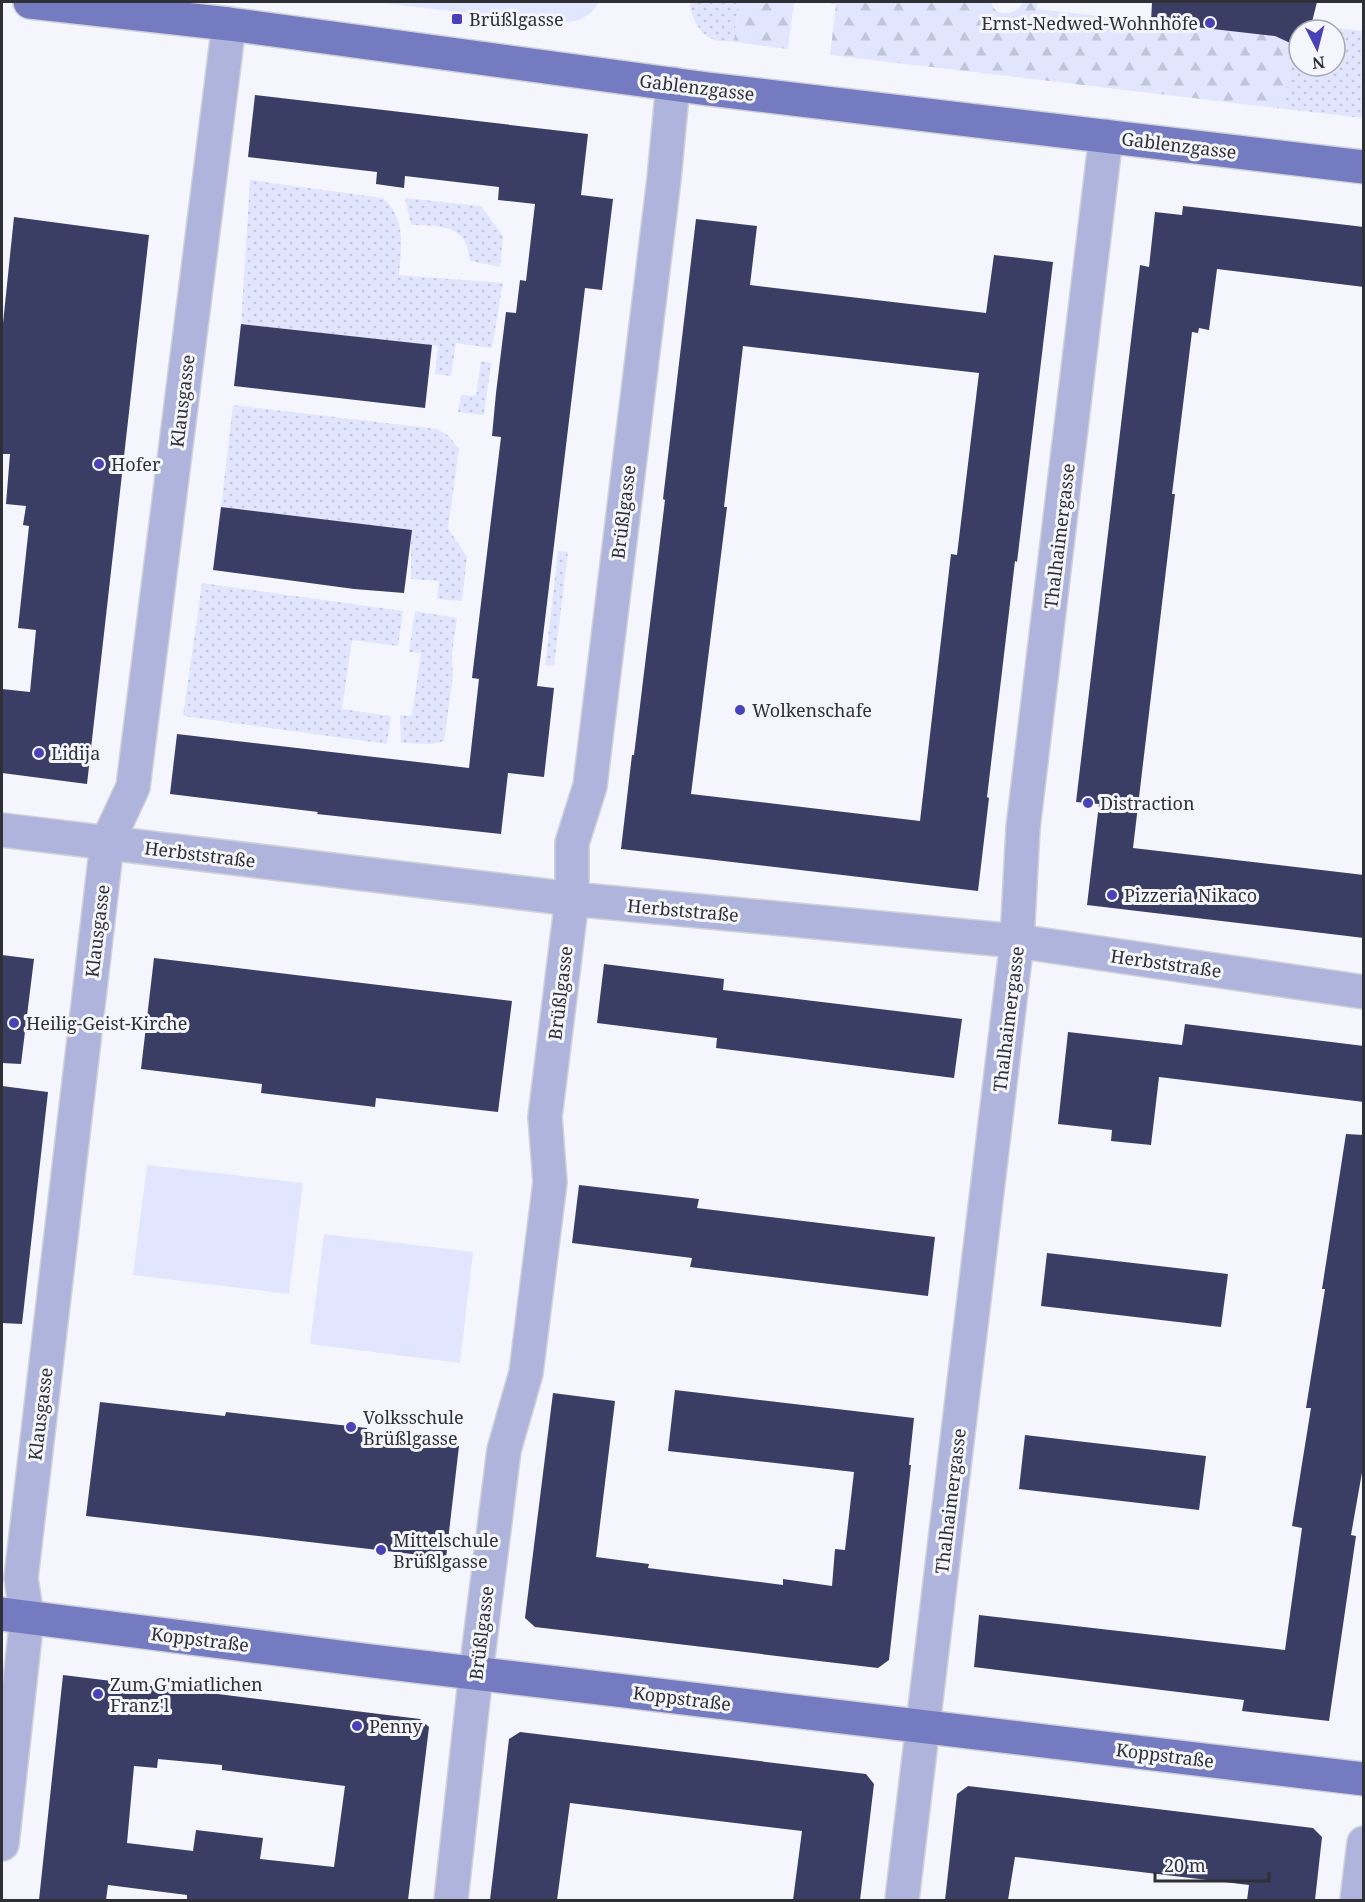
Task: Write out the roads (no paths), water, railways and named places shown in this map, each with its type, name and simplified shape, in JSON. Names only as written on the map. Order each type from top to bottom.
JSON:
[{"type":"main road","name":"Gablenzgasse","points":[[30,2],[229,24],[673,84],[1364,167]]},
{"type":"main road","name":"Koppstraße","points":[[14,1615],[1364,1779]]},
{"type":"street","name":"Klausgasse","points":[[2,1845],[14,1615],[21,1578],[107,843],[133,787],[229,24]]},
{"type":"street","name":"Brüßlgasse","points":[[451,1900],[476,1672],[504,1450],[526,1374],[550,1182],[545,1117],[572,899],[572,843],[590,786],[664,180],[673,84]]},
{"type":"street","name":"Thalhaimergasse","points":[[902,1900],[1017,941],[1023,828],[1106,136]]},
{"type":"street","name":"Herbststraße","points":[[2,831],[572,899],[1017,941],[1364,992]]},
{"type":"street","points":[[1357,1900],[1364,1843]]},
{"type":"place","name":"Brüßlgasse","points":[[457,19]]},
{"type":"place","name":"Ernst-Nedwed-Wohnhöfe","points":[[1210,23]]},
{"type":"place","name":"Hofer","points":[[99,464]]},
{"type":"place","name":"Wolkenschafe","points":[[740,710]]},
{"type":"place","name":"Lidija","points":[[39,753]]},
{"type":"place","name":"Distraction","points":[[1088,803]]},
{"type":"place","name":"Pizzeria Nikaco","points":[[1112,895]]},
{"type":"place","name":"Heilig-Geist-Kirche","points":[[14,1023]]},
{"type":"place","name":"Volksschule Brüßlgasse","points":[[351,1427]]},
{"type":"place","name":"Mittelschule Brüßlgasse","points":[[381,1550]]},
{"type":"place","name":"Zum G'miatlichen Franz'l","points":[[98,1694]]},
{"type":"place","name":"Penny","points":[[357,1726]]}]
